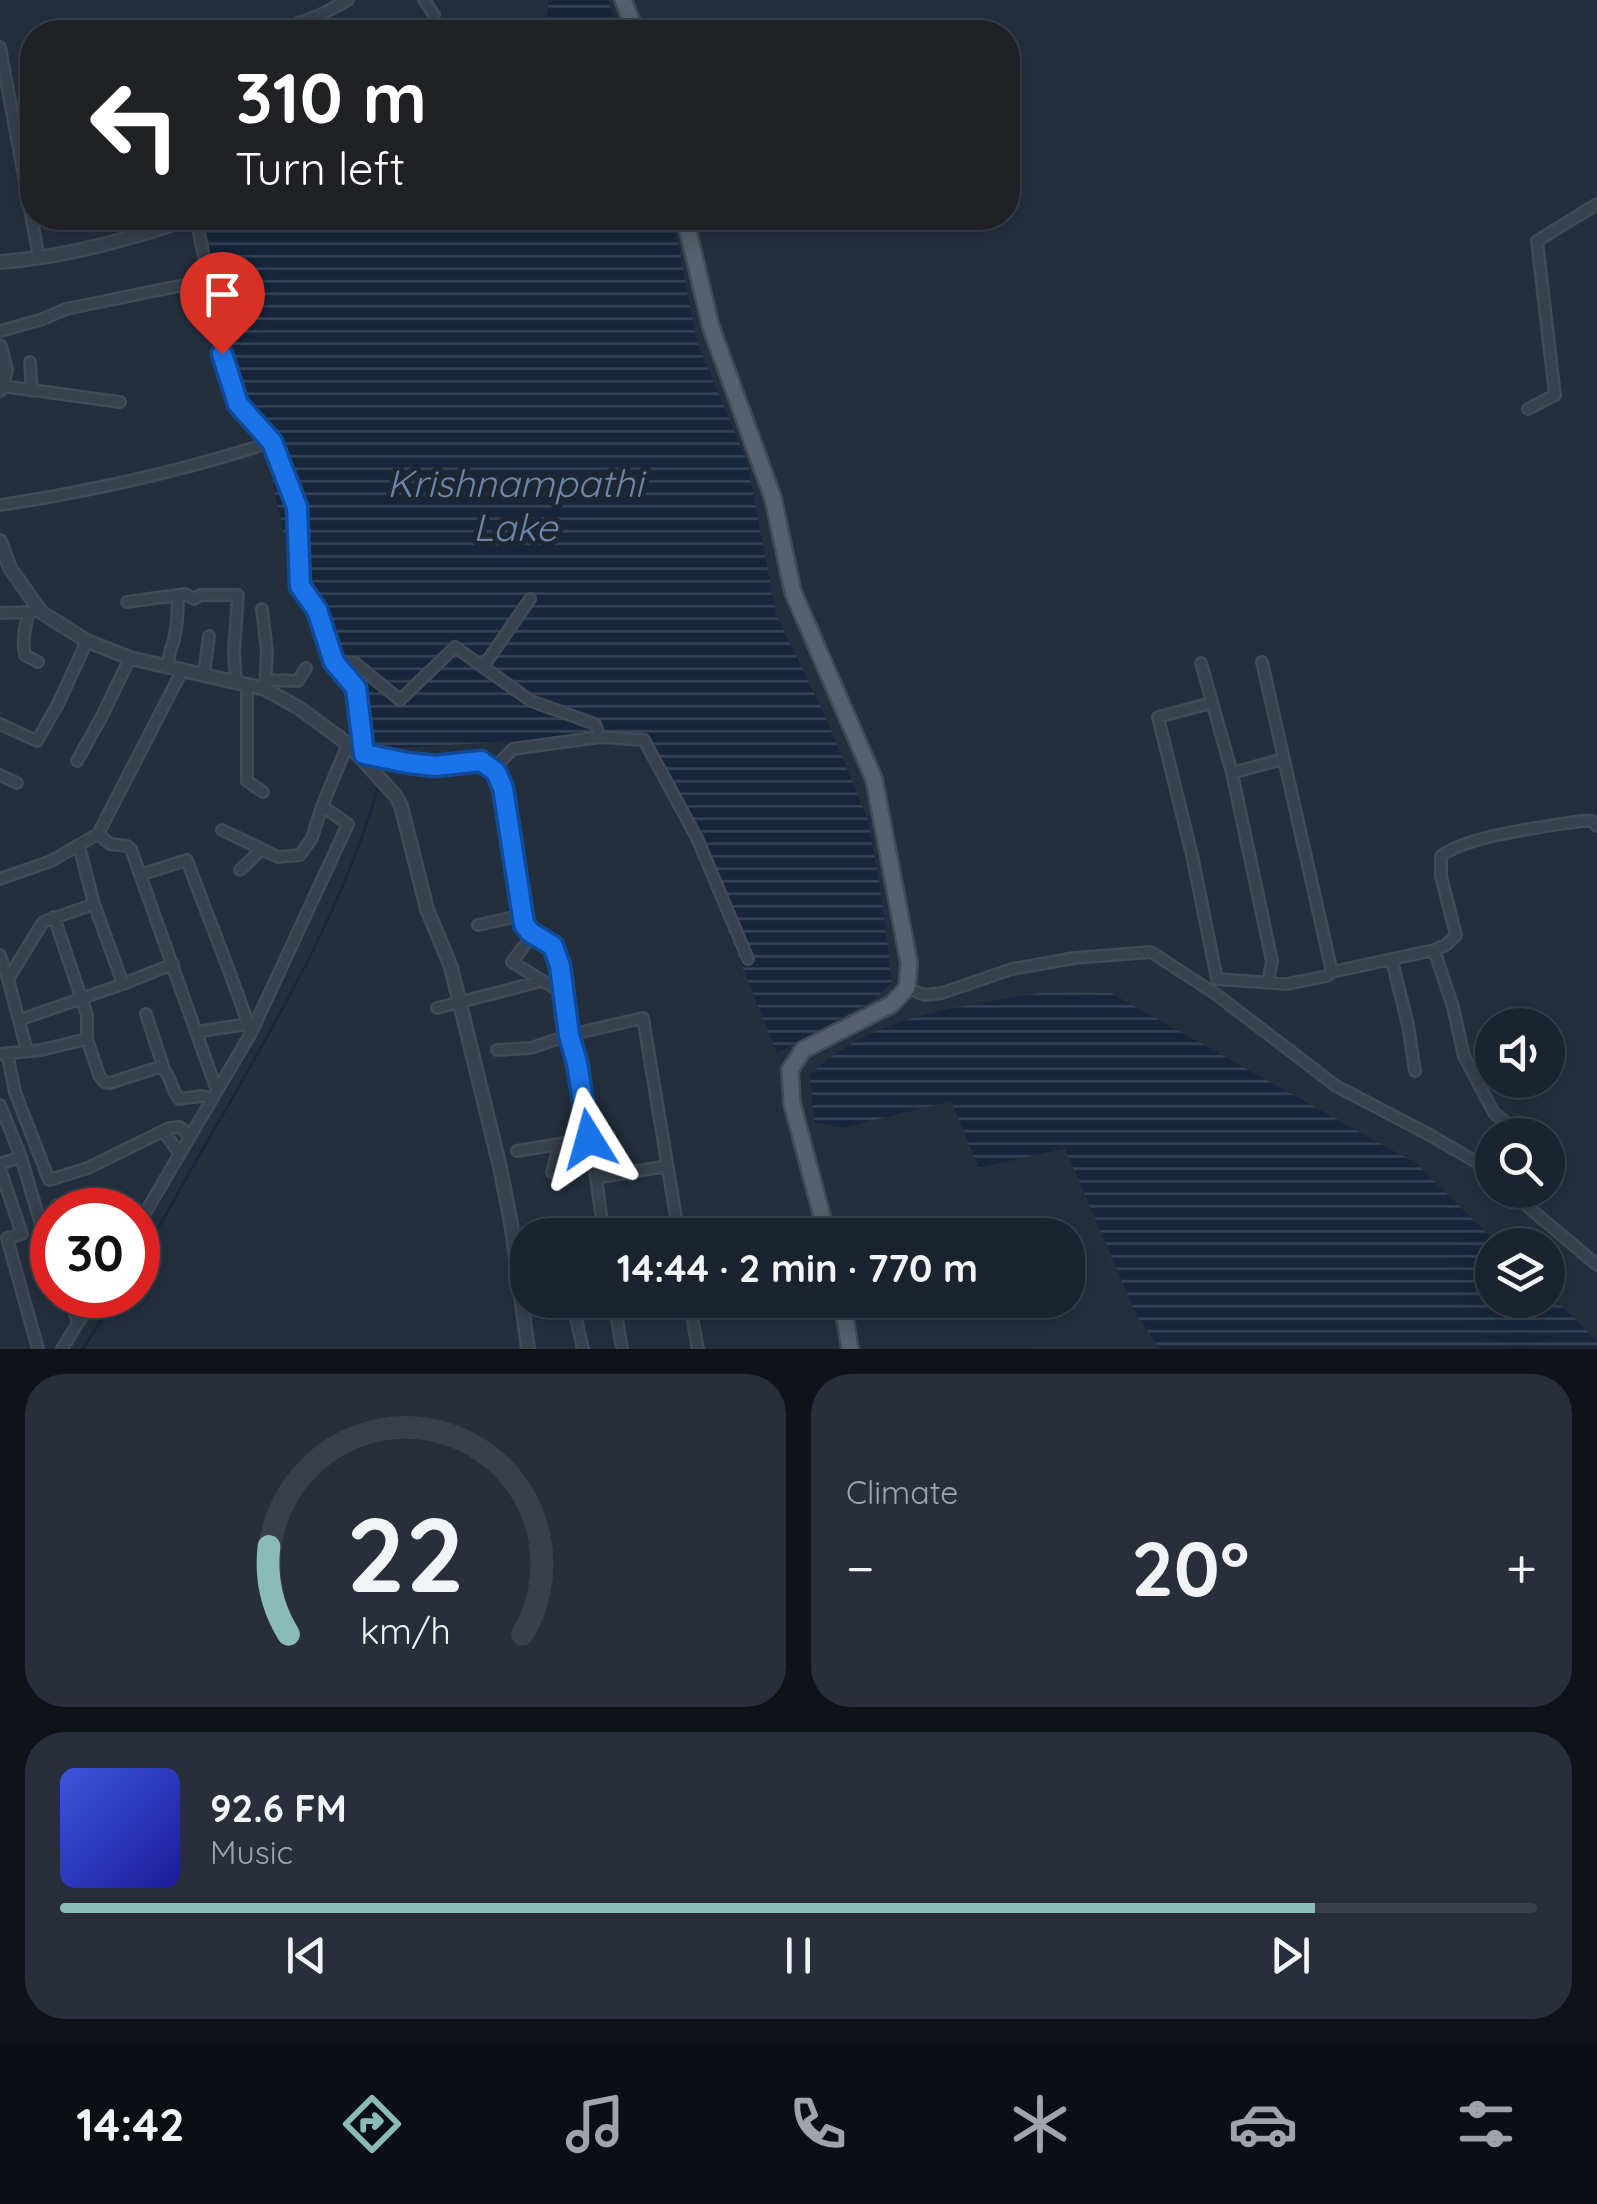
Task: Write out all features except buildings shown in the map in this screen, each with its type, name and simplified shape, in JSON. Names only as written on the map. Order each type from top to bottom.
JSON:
[{"type":"main road","points":[[688,230],[712,327],[773,498],[793,592],[874,779],[909,963],[908,988],[892,1004],[803,1050],[790,1070],[792,1103],[822,1218]]},
{"type":"main road","points":[[845,1318],[850,1349]]},
{"type":"street","points":[[308,20],[348,0]]},
{"type":"street","points":[[424,0],[434,15]]},
{"type":"street","points":[[0,47],[20,156]]},
{"type":"street","points":[[15,129],[20,127]]},
{"type":"street","points":[[1528,410],[1555,394],[1536,241],[1597,204]]},
{"type":"street","points":[[34,230],[39,258]]},
{"type":"street","points":[[0,262],[39,258],[157,230]]},
{"type":"street","points":[[197,230],[222,354],[238,404],[272,442],[297,507],[300,586],[317,610],[334,662],[356,688],[362,754],[322,806],[312,838],[300,855],[278,857],[222,830]]},
{"type":"street","points":[[0,330],[66,309],[208,280]]},
{"type":"street","points":[[0,346],[6,370],[1,388],[120,402]]},
{"type":"street","points":[[30,362],[32,390]]},
{"type":"street","points":[[0,504],[62,496],[150,477],[272,442]]},
{"type":"street","points":[[0,541],[35,612]]},
{"type":"street","points":[[127,602],[186,594],[194,599],[200,595],[238,595],[234,652],[241,682],[247,781],[263,792]]},
{"type":"street","points":[[168,666],[178,596]]},
{"type":"street","points":[[483,667],[530,599]]},
{"type":"street","points":[[262,609],[266,685]]},
{"type":"street","points":[[35,612],[24,630],[24,648],[25,655],[38,662]]},
{"type":"street","points":[[0,613],[35,612],[87,641],[130,658],[241,682],[266,685],[298,681],[306,668]]},
{"type":"street","points":[[204,674],[210,636]]},
{"type":"street","points":[[0,724],[37,740],[87,641]]},
{"type":"street","points":[[334,662],[355,663],[400,700],[455,647],[531,701],[595,724],[600,736]]},
{"type":"street","points":[[77,761],[130,658]]},
{"type":"street","points":[[1262,662],[1332,972]]},
{"type":"street","points":[[1200,663],[1232,773],[1272,961],[1268,982]]},
{"type":"street","points":[[0,879],[51,861],[98,834],[183,669]]},
{"type":"street","points":[[266,685],[362,754],[401,806],[427,910],[450,967],[511,1223],[528,1349]]},
{"type":"street","points":[[1210,703],[1158,718],[1192,855],[1217,995]]},
{"type":"street","points":[[493,769],[513,750],[600,736],[644,740],[697,838],[748,960]]},
{"type":"street","points":[[362,754],[435,766],[481,761],[493,769],[503,788],[524,924],[553,946],[560,966],[602,1218]]},
{"type":"street","points":[[1232,773],[1283,759]]},
{"type":"street","points":[[0,776],[16,783]]},
{"type":"street","points":[[160,1188],[250,1028],[348,824],[322,806]]},
{"type":"street","points":[[1217,978],[1288,984],[1434,950],[1456,935],[1442,876],[1441,856],[1445,852],[1473,841],[1563,824],[1592,821],[1597,826]]},
{"type":"street","points":[[98,834],[110,844],[128,846],[173,964],[215,1095]]},
{"type":"street","points":[[79,846],[94,904],[123,984]]},
{"type":"street","points":[[240,870],[262,849]]},
{"type":"street","points":[[140,875],[187,860],[250,1028]]},
{"type":"street","points":[[8,979],[44,922],[94,904]]},
{"type":"street","points":[[478,925],[523,915]]},
{"type":"street","points":[[54,917],[87,1015],[87,1038],[104,1082],[152,1068],[164,1069]]},
{"type":"street","points":[[534,934],[512,962],[564,994]]},
{"type":"street","points":[[1434,950],[1464,1056],[1500,1118]]},
{"type":"street","points":[[908,988],[925,994],[942,993],[1012,969],[1074,958],[1151,952],[1217,995],[1336,1086],[1475,1161]]},
{"type":"street","points":[[0,955],[27,1051]]},
{"type":"street","points":[[1392,961],[1415,1071]]},
{"type":"street","points":[[19,1020],[173,964]]},
{"type":"street","points":[[437,1008],[542,981]]},
{"type":"street","points":[[146,1014],[164,1069],[179,1099],[215,1095]]},
{"type":"street","points":[[497,1050],[530,1048],[643,1018],[676,1218]]},
{"type":"street","points":[[196,1032],[250,1028]]},
{"type":"street","points":[[87,1038],[41,1050],[4,1053],[49,1180],[88,1168],[168,1128],[180,1127],[190,1137]]},
{"type":"street","points":[[16,1092],[0,1102],[30,1189]]},
{"type":"street","points":[[163,1130],[180,1154]]},
{"type":"street","points":[[517,1152],[589,1139]]},
{"type":"street","points":[[552,1172],[560,1144]]},
{"type":"street","points":[[20,1156],[0,1167],[22,1234],[7,1238],[38,1349]]},
{"type":"street","points":[[596,1178],[668,1166]]},
{"type":"street","points":[[1529,1208],[1597,1265]]},
{"type":"street","points":[[76,1318],[78,1323]]},
{"type":"street","points":[[62,1349],[81,1318]]},
{"type":"street","points":[[575,1318],[583,1349]]},
{"type":"street","points":[[617,1318],[622,1349]]},
{"type":"street","points":[[692,1318],[698,1349]]},
{"type":"water","points":[[549,0],[608,0],[614,20],[546,20]]},
{"type":"water","name":"Krishnampathi Lake","points":[[206,230],[674,230],[697,343],[747,461],[776,614],[826,718],[868,820],[892,982],[872,1001],[777,1053],[656,752],[610,735],[370,750],[295,586],[263,438],[227,359]]},
{"type":"water","points":[[1044,992],[1111,993],[1417,1164],[1482,1228],[1475,1228],[1475,1318],[1565,1318],[1565,1309],[1597,1341],[1597,1349],[1160,1349],[1137,1316],[1065,1148],[979,1168],[951,1101],[843,1128],[814,1122],[810,1075],[834,1055],[889,1026],[950,1009]]},
{"type":"waterway","points":[[160,1224],[303,971],[346,878],[379,783]]},
{"type":"waterway","points":[[83,1349],[103,1318]]},
{"type":"route","points":[[222,354],[238,404],[272,442],[297,507],[300,586],[317,610],[334,662],[356,688],[364,754],[435,766],[481,761],[496,772],[503,788],[524,924],[553,946],[560,966],[589,1139]]}]
